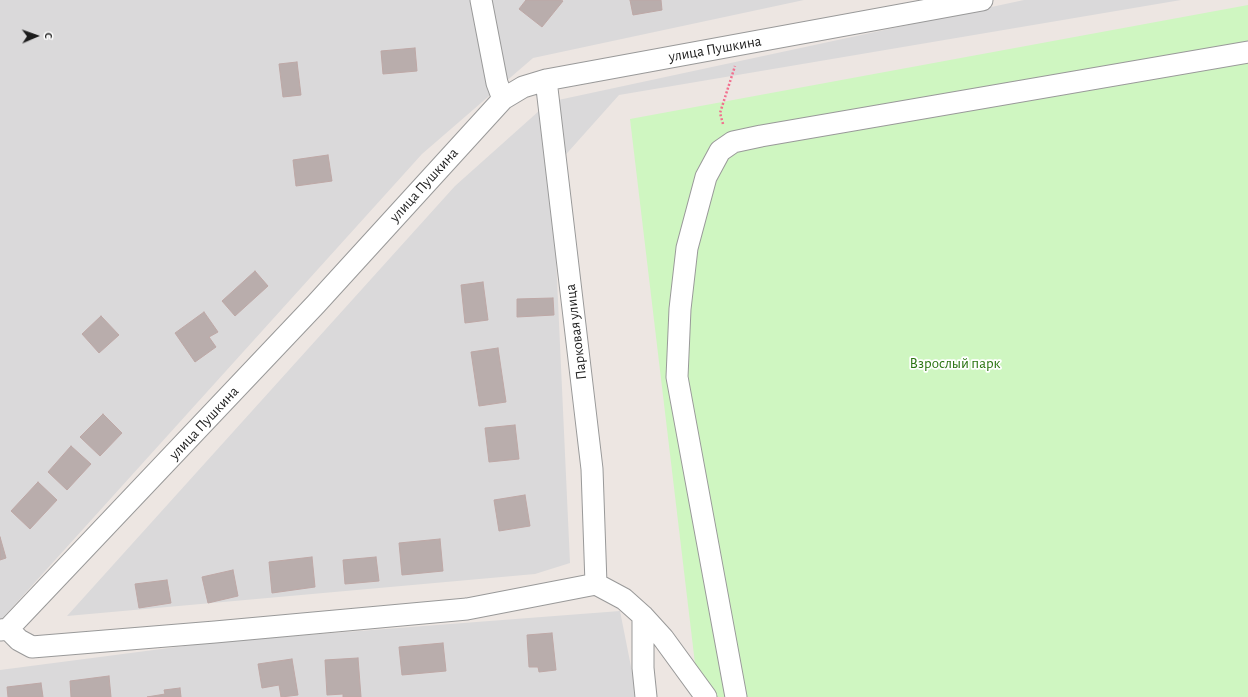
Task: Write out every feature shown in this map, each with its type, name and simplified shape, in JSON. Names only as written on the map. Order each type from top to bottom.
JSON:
[{"type":"street","points":[[481,0],[496,83],[503,99]]},
{"type":"street","name":"улица Пушкина","points":[[4,630],[311,310],[503,99],[523,87],[546,80],[982,0]]},
{"type":"street","points":[[736,697],[677,378],[680,309],[687,248],[706,177],[720,151],[733,142],[761,136],[1248,52]]},
{"type":"street","name":"Парковая улица","points":[[546,80],[592,469],[596,584]]},
{"type":"street","points":[[4,630],[32,647],[467,609],[596,584],[624,599],[643,616],[664,638],[706,697]]},
{"type":"street","points":[[643,616],[643,668],[646,697]]},
{"type":"path","points":[[720,151],[724,130],[720,113],[734,71],[740,44]]},
{"type":"shaded area","points":[[0,0],[804,0],[533,58],[422,154],[0,621]]},
{"type":"shaded area","points":[[1024,0],[1181,0],[619,95],[552,170],[570,563],[535,574],[67,616],[455,186],[549,102]]},
{"type":"shaded area","points":[[620,611],[637,697],[0,697],[0,670],[215,642]]},
{"type":"green space","name":"Взрослый парк","points":[[1248,5],[1248,697],[699,697],[630,119]]},
{"type":"building","points":[[526,0],[563,1],[542,27],[519,9]]},
{"type":"building","points":[[630,0],[661,0],[662,10],[633,15]]},
{"type":"building","points":[[415,48],[417,71],[383,74],[381,51]]},
{"type":"building","points":[[297,62],[301,95],[283,97],[279,64]]},
{"type":"building","points":[[328,155],[332,181],[296,186],[293,160]]},
{"type":"building","points":[[255,271],[268,286],[235,316],[222,301]]},
{"type":"building","points":[[483,282],[488,320],[465,323],[461,285]]},
{"type":"building","points":[[553,298],[554,315],[517,317],[517,299]]},
{"type":"building","points":[[204,312],[218,332],[209,337],[216,347],[195,362],[175,333]]},
{"type":"building","points":[[101,316],[119,335],[99,353],[82,334]]},
{"type":"building","points":[[498,348],[506,402],[479,406],[471,352]]},
{"type":"building","points":[[103,414],[122,433],[100,456],[80,437]]},
{"type":"building","points":[[515,425],[519,459],[489,462],[485,428]]},
{"type":"building","points":[[71,446],[91,464],[67,490],[48,472]]},
{"type":"building","points":[[38,482],[57,500],[30,529],[11,511]]},
{"type":"building","points":[[525,495],[530,526],[499,531],[494,500]]},
{"type":"building","points":[[0,537],[6,558],[0,560]]},
{"type":"building","points":[[440,539],[443,571],[402,575],[399,543]]},
{"type":"building","points":[[312,557],[315,587],[272,593],[269,562]]},
{"type":"building","points":[[376,557],[379,581],[345,584],[343,560]]},
{"type":"building","points":[[233,570],[238,596],[208,603],[202,577]]},
{"type":"building","points":[[167,580],[171,603],[139,608],[135,584]]},
{"type":"building","points":[[552,633],[556,670],[539,672],[538,667],[529,667],[527,635]]},
{"type":"building","points":[[443,643],[446,671],[402,675],[399,647]]},
{"type":"building","points":[[358,658],[361,697],[343,697],[343,694],[327,695],[325,660]]},
{"type":"building","points":[[292,659],[298,695],[281,697],[279,685],[262,688],[258,664]]},
{"type":"building","points":[[109,676],[111,697],[71,697],[70,681]]},
{"type":"building","points":[[41,683],[43,697],[8,697],[7,687]]},
{"type":"building","points":[[180,688],[181,697],[147,697],[165,694],[164,690]]}]
